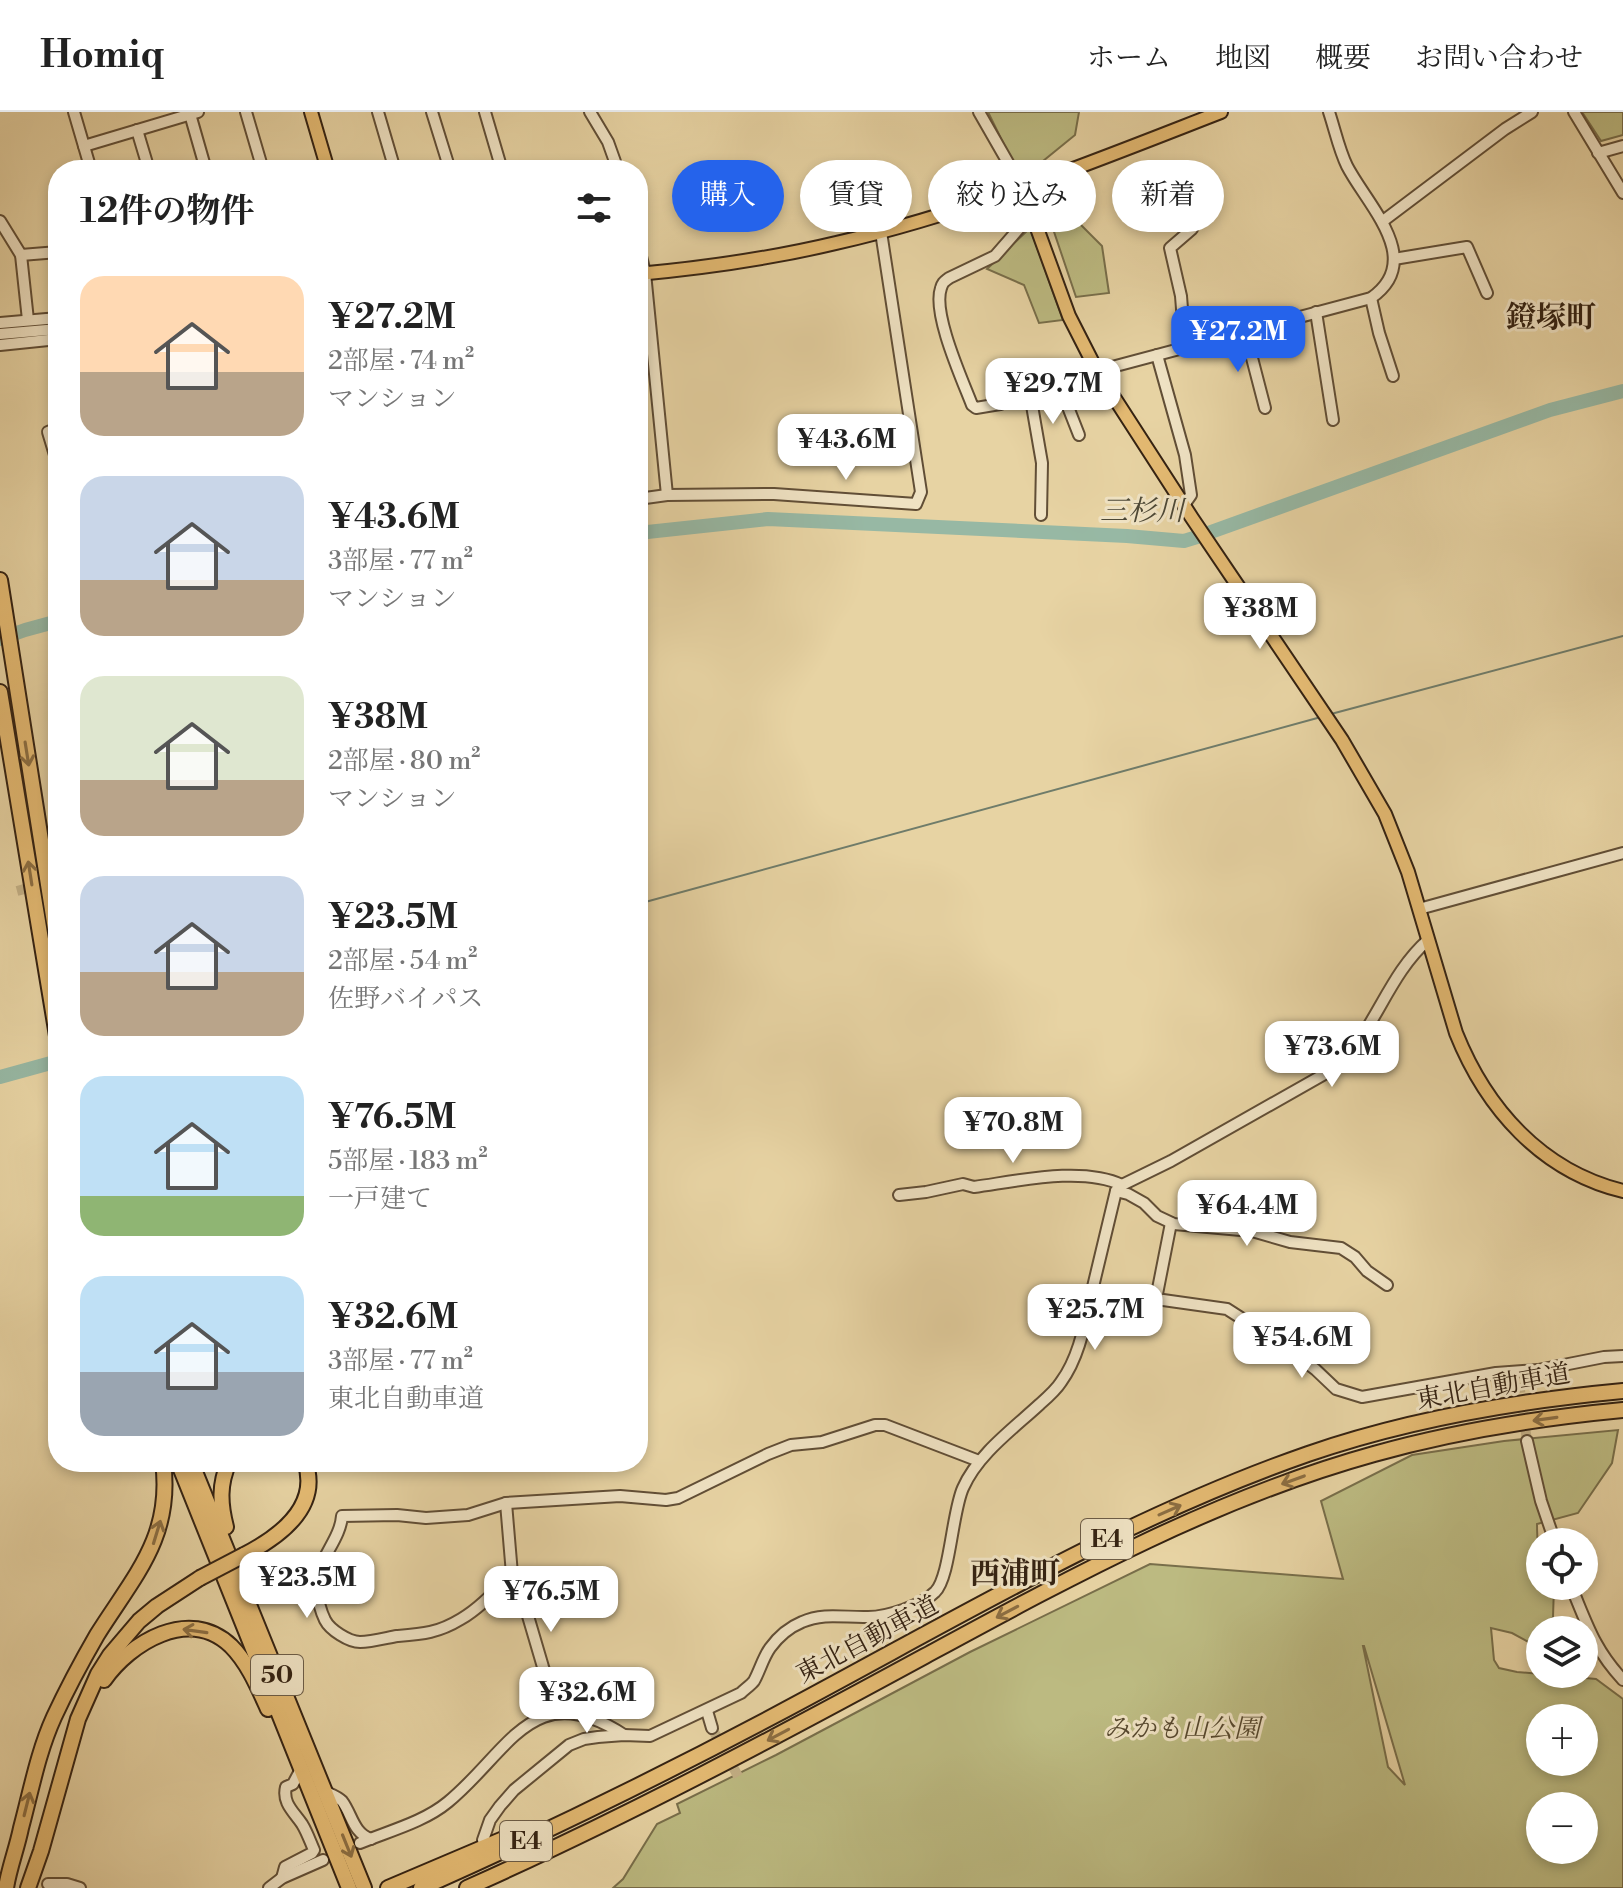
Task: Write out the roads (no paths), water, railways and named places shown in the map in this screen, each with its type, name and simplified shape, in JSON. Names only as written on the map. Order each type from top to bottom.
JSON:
[{"type":"highway","points":[[0,580],[48,886]]},
{"type":"highway","points":[[0,692],[48,983]]},
{"type":"highway","name":"東北自動車道","points":[[421,1888],[629,1791],[1040,1573],[1149,1519],[1229,1484],[1309,1454],[1415,1423],[1513,1404],[1623,1391]]},
{"type":"highway","name":"東北自動車道","points":[[467,1888],[665,1794],[1034,1597],[1212,1512],[1314,1472],[1419,1442],[1517,1423],[1623,1410]]},
{"type":"highway","points":[[6,1888],[38,1761],[54,1717],[97,1636],[155,1540],[163,1508],[164,1472]]},
{"type":"highway","name":"50","points":[[182,1472],[349,1888]]},
{"type":"highway","name":"50","points":[[195,1472],[364,1888]]},
{"type":"highway","points":[[225,1472],[221,1484],[222,1512],[228,1534],[279,1661],[288,1701]]},
{"type":"highway","points":[[242,1551],[280,1521],[293,1505],[297,1496],[297,1472]]},
{"type":"highway","points":[[64,1697],[112,1638],[137,1612],[166,1589],[275,1537],[300,1510],[308,1487],[306,1472]]},
{"type":"highway","points":[[28,1888],[78,1719],[98,1674],[125,1636],[198,1574]]},
{"type":"highway","points":[[78,1719],[114,1667],[130,1652],[149,1639],[171,1631],[198,1630],[227,1642],[239,1655],[275,1722],[294,1750]]},
{"type":"highway","points":[[388,1888],[548,1820],[629,1791]]},
{"type":"highway","points":[[16,1888],[17,1847]]},
{"type":"highway","points":[[41,1851],[44,1886]]},
{"type":"main road","points":[[311,112],[325,160]]},
{"type":"main road","points":[[1094,160],[1221,112]]},
{"type":"main road","points":[[648,272],[768,256],[881,232]]},
{"type":"main road","points":[[1039,232],[1069,316],[1097,371],[1372,788],[1403,858],[1465,1056],[1485,1093],[1537,1148],[1562,1165],[1623,1191]]},
{"type":"street","points":[[74,112],[88,160]]},
{"type":"street","points":[[246,112],[260,160]]},
{"type":"street","points":[[378,112],[392,160]]},
{"type":"street","points":[[432,112],[447,160]]},
{"type":"street","points":[[485,112],[499,160]]},
{"type":"street","points":[[590,112],[608,142],[614,160]]},
{"type":"street","points":[[979,112],[1007,160]]},
{"type":"street","points":[[1016,232],[995,256],[949,278],[942,284],[940,292],[941,319],[972,405],[976,408],[1030,394],[1097,371],[1371,298],[1386,285],[1392,274],[1394,259],[1383,221],[1346,165],[1329,112]]},
{"type":"street","points":[[1383,221],[1532,112]]},
{"type":"street","points":[[1574,112],[1623,193]]},
{"type":"street","points":[[84,146],[194,113],[204,160]]},
{"type":"street","points":[[137,130],[146,160]]},
{"type":"street","points":[[1598,153],[1623,146]]},
{"type":"street","points":[[0,221],[21,255],[28,320]]},
{"type":"street","points":[[648,498],[774,494],[916,504],[921,492],[881,232]]},
{"type":"street","points":[[1185,347],[1181,296],[1170,248],[1189,232]]},
{"type":"street","points":[[1394,259],[1467,247],[1487,293]]},
{"type":"street","points":[[21,255],[48,253]]},
{"type":"street","points":[[1371,298],[1393,376]]},
{"type":"street","points":[[1316,312],[1333,420]]},
{"type":"street","points":[[0,323],[48,319]]},
{"type":"street","points":[[648,326],[667,495]]},
{"type":"street","points":[[0,334],[48,330]]},
{"type":"street","points":[[1245,331],[1265,408]]},
{"type":"street","points":[[0,345],[48,340]]},
{"type":"street","points":[[1157,355],[1192,488],[1184,505]]},
{"type":"street","points":[[1059,384],[1079,435]]},
{"type":"street","points":[[1030,394],[1042,463],[1041,515]]},
{"type":"street","points":[[1419,909],[1623,853]]},
{"type":"street","points":[[483,1840],[490,1820],[514,1790],[569,1745],[584,1739],[650,1736],[707,1711],[753,1683],[771,1647],[800,1623],[830,1615],[870,1617],[889,1614],[920,1603],[935,1593],[948,1556],[963,1487],[979,1461],[1060,1385],[1071,1366],[1119,1188],[1337,1067],[1351,1053],[1413,954],[1428,940]]},
{"type":"street","points":[[899,1195],[963,1184],[974,1187],[1081,1174],[1109,1179],[1171,1223],[1252,1231],[1290,1242],[1341,1248],[1387,1285]]},
{"type":"street","points":[[1156,1299],[1171,1223]]},
{"type":"street","points":[[1087,1313],[1107,1310],[1124,1302],[1156,1299],[1227,1309],[1283,1345],[1336,1389],[1362,1397],[1496,1373],[1519,1377],[1538,1370],[1623,1356]]},
{"type":"street","points":[[512,1574],[475,1609],[440,1630],[359,1642],[340,1634],[325,1621],[317,1590],[319,1570],[341,1526],[342,1516],[426,1518],[468,1515],[506,1503],[620,1496],[666,1500],[678,1498],[791,1445],[822,1442],[875,1425],[885,1425],[979,1461]]},
{"type":"street","points":[[1527,1441],[1550,1528]]},
{"type":"street","points":[[506,1503],[512,1574],[518,1582],[558,1712]]},
{"type":"street","points":[[1577,1600],[1594,1643],[1623,1680]]},
{"type":"street","points":[[707,1711],[712,1728]]},
{"type":"street","points":[[324,1791],[338,1797],[345,1805],[365,1841],[438,1809],[509,1739],[543,1716],[558,1712],[575,1713],[624,1735]]},
{"type":"street","points":[[282,1878],[285,1867],[314,1850],[285,1794],[286,1787],[293,1784],[301,1769]]},
{"type":"street","points":[[269,1888],[282,1878],[323,1860]]},
{"type":"street","points":[[44,1886],[67,1884],[80,1888]]},
{"type":"waterway","name":"三杉川","points":[[648,532],[768,519],[1184,541],[1550,410],[1623,391]]},
{"type":"waterway","name":"三杉川","points":[[0,639],[48,624]]},
{"type":"waterway","points":[[1331,714],[1623,636]]},
{"type":"waterway","points":[[648,901],[1321,717]]},
{"type":"waterway","points":[[0,1077],[48,1064]]},
{"type":"tunnel","points":[[17,891],[48,883]]},
{"type":"tunnel","points":[[1519,1383],[1527,1441]]},
{"type":"tunnel","points":[[712,1728],[739,1778]]},
{"type":"district","name":"鐙塚町","points":[[1551,317]]},
{"type":"district","name":"西浦町","points":[[1015,1573]]},
{"type":"park label","name":"みかも山公園","points":[[1182,1728]]}]
